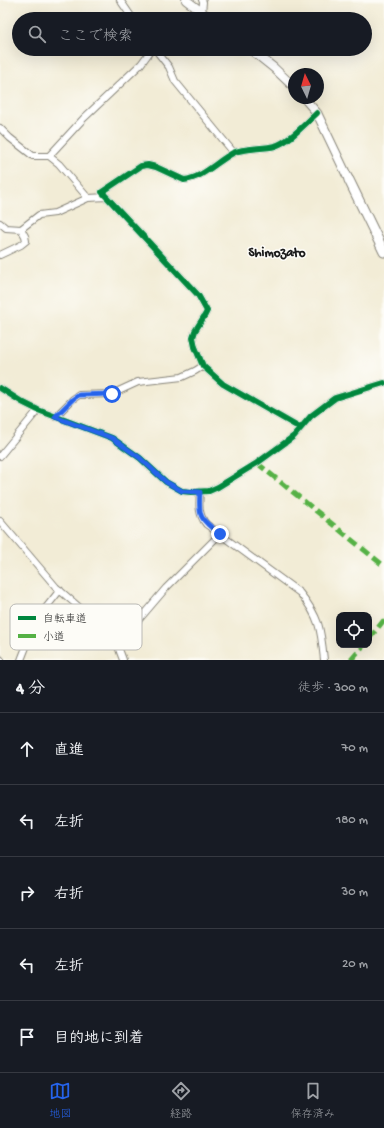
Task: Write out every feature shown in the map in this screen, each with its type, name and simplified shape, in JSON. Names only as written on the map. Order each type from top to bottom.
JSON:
[{"type":"main road","points":[[349,180],[384,252]]},
{"type":"street","points":[[120,0],[128,12]]},
{"type":"street","points":[[186,0],[201,12]]},
{"type":"street","points":[[202,0],[202,12]]},
{"type":"street","points":[[49,156],[84,118],[147,56]]},
{"type":"street","points":[[160,56],[169,67],[175,81],[234,153]]},
{"type":"street","points":[[259,56],[288,81]]},
{"type":"street","points":[[309,104],[317,114],[349,180]]},
{"type":"street","points":[[300,428],[223,384],[203,366],[195,347],[193,337],[205,315],[205,306],[198,295],[102,192],[141,166],[148,165],[184,180],[190,179],[203,173],[234,153],[276,146],[317,114]]},
{"type":"street","points":[[0,128],[33,156],[49,156],[59,164],[88,198]]},
{"type":"street","points":[[0,223],[6,228],[21,229],[40,215],[56,213],[88,198],[107,197]]},
{"type":"street","points":[[0,255],[26,241],[21,229]]},
{"type":"street","points":[[55,417],[79,395],[112,394],[138,382],[182,377],[203,366]]},
{"type":"street","points":[[0,388],[38,410],[112,438],[140,458],[166,482],[182,491],[200,492],[218,487],[257,463],[294,436],[311,416],[335,398],[384,382]]},
{"type":"street","points":[[0,456],[38,410]]},
{"type":"street","points":[[200,492],[199,512],[202,519],[300,594],[308,604],[316,615],[321,630],[324,660]]},
{"type":"street","points":[[0,521],[60,590],[76,604]]},
{"type":"street","points":[[142,616],[166,588],[220,534]]},
{"type":"street","points":[[49,604],[60,590]]},
{"type":"street","points":[[20,660],[24,650]]},
{"type":"street","points":[[119,650],[123,660]]},
{"type":"marked path","points":[[257,463],[384,566]]},
{"type":"marked path","points":[[372,635],[384,620]]},
{"type":"marked path","points":[[351,660],[361,648]]},
{"type":"cycle path","points":[[300,428],[223,384],[203,366],[195,347],[193,337],[207,311],[198,295],[102,192],[141,166],[148,165],[156,167],[184,180],[191,179],[237,151],[275,146],[286,141],[317,113]]},
{"type":"cycle path","points":[[0,388],[38,410],[112,438],[140,458],[166,482],[182,491],[191,492],[209,491],[257,463],[294,436],[311,416],[335,398],[384,383]]},
{"type":"district","name":"Shimozato","points":[[277,253]]},
{"type":"route","points":[[112,394],[79,395],[55,417],[112,438],[140,458],[166,482],[182,491],[200,492],[199,512],[202,519],[206,524],[220,534]]}]
